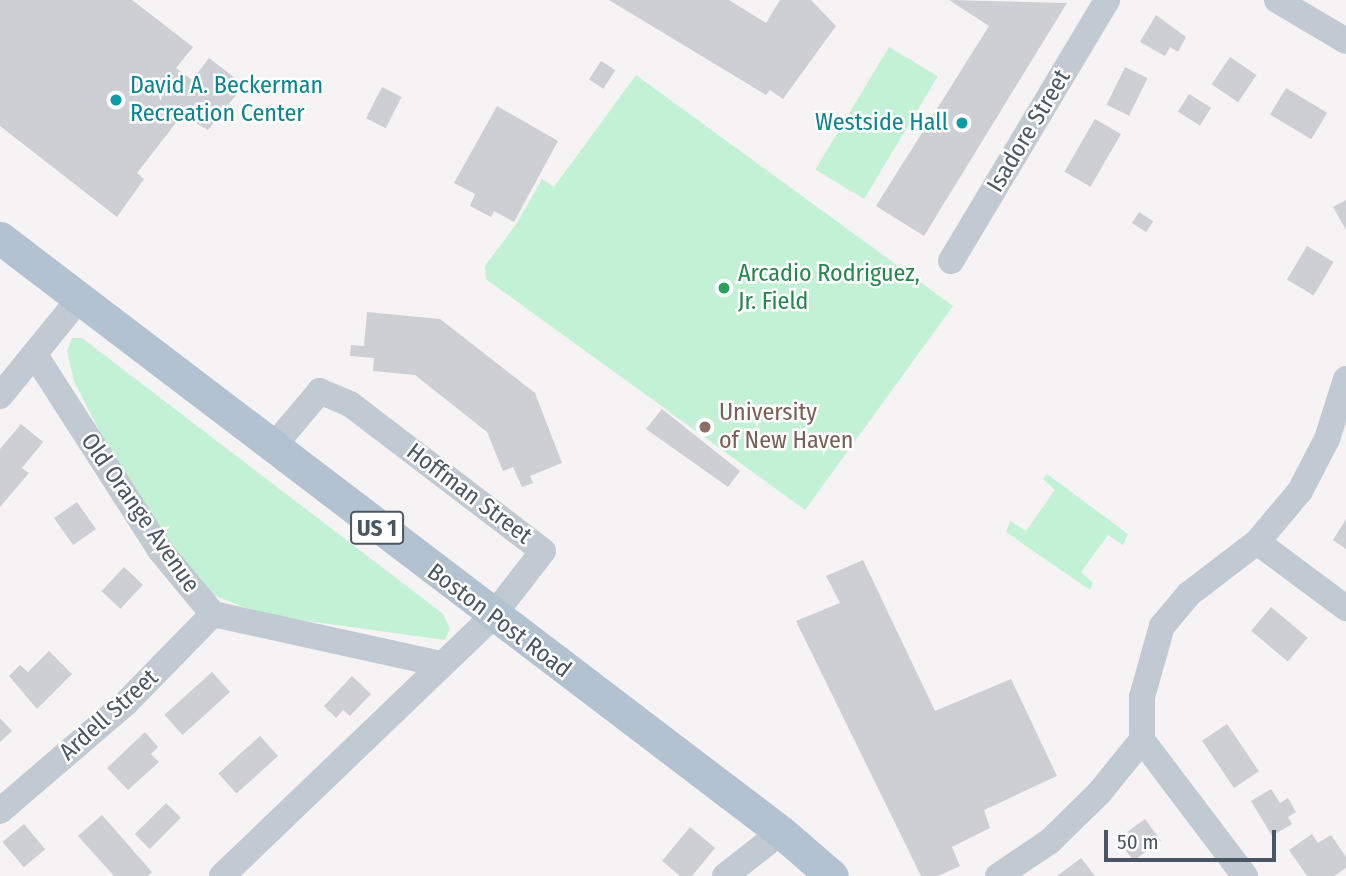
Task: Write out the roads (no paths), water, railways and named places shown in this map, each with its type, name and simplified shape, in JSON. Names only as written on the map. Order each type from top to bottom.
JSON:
[{"type":"main road","name":"Boston Post Road","points":[[0,238],[492,617],[781,832],[832,876]]},
{"type":"street","name":"Isadore Street","points":[[951,261],[1107,0]]},
{"type":"street","points":[[1277,0],[1346,41]]},
{"type":"street","points":[[0,396],[79,299]]},
{"type":"street","name":"Old Orange Avenue","points":[[35,355],[160,550],[213,614],[441,664]]},
{"type":"street","points":[[1245,876],[1142,740],[1142,697],[1162,626],[1189,594],[1257,542],[1300,491],[1317,461],[1337,415],[1346,379]]},
{"type":"street","name":"Hoffman Street","points":[[222,876],[492,617],[543,551],[350,404],[320,391],[272,448]]},
{"type":"street","points":[[1257,542],[1346,608]]},
{"type":"street","name":"Ardell Street","points":[[0,811],[126,703],[213,614]]},
{"type":"street","points":[[998,876],[1050,841],[1099,793],[1142,740]]},
{"type":"street","points":[[725,876],[781,832]]},
{"type":"place","name":"David A. Beckerman Recreation Center","points":[[116,100]]},
{"type":"place","name":"Westside Hall","points":[[962,123]]},
{"type":"place","name":"Arcadio Rodriguez, Jr. Field","points":[[724,288]]},
{"type":"place","name":"University of New Haven","points":[[705,427]]}]
